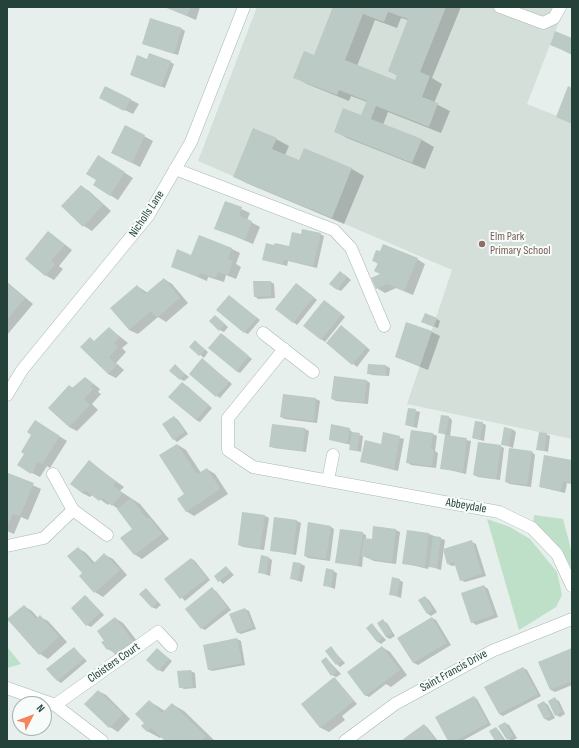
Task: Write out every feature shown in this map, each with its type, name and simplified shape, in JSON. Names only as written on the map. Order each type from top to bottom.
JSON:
[{"type":"street","name":"Nicholls Lane","points":[[7,395],[22,370],[148,216],[200,123],[244,7]]},
{"type":"street","points":[[500,7],[543,23],[554,18],[560,7]]},
{"type":"street","points":[[175,169],[334,230],[351,248],[384,326]]},
{"type":"street","points":[[264,333],[313,372]]},
{"type":"street","name":"Abbeydale","points":[[284,349],[228,418],[228,450],[253,467],[499,512],[532,528],[557,554],[572,586]]},
{"type":"street","points":[[328,480],[333,455]]},
{"type":"street","points":[[53,474],[73,510],[107,535]]},
{"type":"street","points":[[7,546],[44,538],[73,510]]},
{"type":"street","name":"Saint Francis Drive","points":[[345,741],[395,704],[492,651],[572,619]]},
{"type":"street","name":"Cloisters Court","points":[[55,705],[158,632],[171,646]]},
{"type":"street","points":[[7,688],[55,705],[102,741]]},
{"type":"shaded area","name":"Elm Park Primary School","points":[[257,7],[567,7],[562,14],[527,104],[572,122],[572,439],[407,404],[452,270],[198,161]]},
{"type":"green space","points":[[534,515],[563,519],[572,553],[572,570],[565,556],[556,544],[533,524]]},
{"type":"green space","points":[[487,519],[510,527],[530,539],[557,572],[562,595],[556,607],[519,630]]},
{"type":"green space","points":[[7,647],[21,664],[7,668]]},
{"type":"building","points":[[164,7],[191,7],[187,16]]},
{"type":"building","points":[[333,7],[446,7],[420,72],[430,76],[422,97],[438,103],[429,127],[376,106],[371,119],[422,139],[412,163],[334,132],[343,108],[361,115],[367,101],[339,90],[337,95],[293,78],[304,51],[314,55]],"holes":[[[388,12],[408,19],[388,71],[397,75],[395,80],[345,60],[363,14],[384,22]]]},
{"type":"building","points":[[150,18],[182,28],[174,54],[142,44]]},
{"type":"building","points":[[555,31],[572,38],[572,54],[550,45]]},
{"type":"building","points":[[149,53],[171,61],[161,87],[130,75],[137,55],[147,59]]},
{"type":"building","points":[[105,86],[131,99],[124,111],[99,98]]},
{"type":"building","points":[[568,86],[572,88],[572,124],[556,117]]},
{"type":"building","points":[[125,125],[145,135],[132,163],[111,153]]},
{"type":"building","points":[[253,128],[277,138],[272,149],[299,160],[304,148],[352,168],[332,218],[233,177]]},
{"type":"building","points":[[98,155],[125,172],[110,196],[93,185],[96,180],[86,174]]},
{"type":"building","points":[[81,185],[103,205],[83,227],[61,206]]},
{"type":"building","points":[[225,201],[242,207],[239,216],[252,221],[245,240],[214,229]]},
{"type":"building","points":[[302,229],[321,233],[313,266],[284,260],[283,265],[262,260],[266,243],[289,246],[292,232],[301,234]]},
{"type":"building","points":[[48,231],[65,245],[51,261],[55,264],[45,276],[25,259]]},
{"type":"building","points":[[199,235],[232,248],[228,259],[233,261],[228,275],[218,272],[215,278],[200,273],[198,277],[171,267],[177,249],[191,255]]},
{"type":"building","points":[[383,244],[418,258],[404,291],[387,284],[376,289],[371,278],[380,274],[374,271],[378,263],[372,261],[376,250],[380,251]]},
{"type":"building","points":[[340,271],[347,277],[337,290],[329,284]]},
{"type":"building","points":[[164,278],[180,298],[157,318],[151,311],[129,330],[110,308],[137,285],[145,294]]},
{"type":"building","points":[[253,281],[271,281],[271,296],[254,297]]},
{"type":"building","points":[[7,283],[25,298],[7,320]]},
{"type":"building","points":[[296,283],[314,297],[293,323],[275,309]]},
{"type":"building","points":[[229,295],[257,318],[244,333],[216,310]]},
{"type":"building","points":[[324,300],[342,314],[321,340],[303,326]]},
{"type":"building","points":[[425,313],[437,318],[434,327],[421,322]]},
{"type":"building","points":[[215,315],[225,324],[219,331],[209,321]]},
{"type":"building","points":[[406,322],[432,331],[420,366],[395,357]]},
{"type":"building","points":[[341,325],[367,347],[352,365],[326,343]]},
{"type":"building","points":[[109,327],[120,337],[114,343],[118,347],[109,357],[117,365],[108,374],[80,347],[90,337],[94,341]]},
{"type":"building","points":[[221,333],[249,356],[236,371],[208,348]]},
{"type":"building","points":[[195,340],[205,350],[199,356],[189,347]]},
{"type":"building","points":[[202,358],[229,382],[216,397],[189,374]]},
{"type":"building","points":[[175,364],[185,374],[180,380],[169,371]]},
{"type":"building","points":[[368,364],[386,365],[386,375],[367,374]]},
{"type":"building","points":[[334,376],[367,380],[364,403],[331,399]]},
{"type":"building","points":[[85,377],[93,384],[91,387],[93,389],[84,399],[90,405],[69,427],[48,408],[69,385],[72,388]]},
{"type":"building","points":[[182,382],[209,405],[196,420],[168,397]]},
{"type":"building","points":[[283,394],[316,398],[314,421],[280,417]]},
{"type":"building","points":[[408,408],[416,409],[414,426],[405,425]]},
{"type":"building","points":[[441,415],[449,416],[446,434],[438,433]]},
{"type":"building","points":[[174,416],[185,432],[173,440],[162,424]]},
{"type":"building","points":[[35,420],[60,436],[42,464],[38,462],[31,474],[17,465],[24,454],[21,452],[31,435],[27,432]]},
{"type":"building","points":[[475,421],[483,422],[480,440],[472,438]]},
{"type":"building","points":[[272,424],[305,428],[303,451],[269,447]]},
{"type":"building","points":[[331,424],[350,428],[347,444],[329,440]]},
{"type":"building","points":[[504,427],[512,429],[509,446],[501,445]]},
{"type":"building","points":[[411,430],[433,433],[431,449],[434,450],[432,466],[406,463]]},
{"type":"building","points":[[352,432],[360,433],[357,451],[349,450]]},
{"type":"building","points":[[383,432],[400,436],[394,469],[360,462],[365,440],[381,444]]},
{"type":"building","points":[[539,432],[547,433],[544,451],[536,450]]},
{"type":"building","points":[[445,435],[467,438],[463,472],[440,469]]},
{"type":"building","points":[[478,442],[501,445],[496,479],[473,475]]},
{"type":"building","points":[[177,444],[197,474],[207,468],[220,489],[186,512],[177,499],[184,494],[159,455]]},
{"type":"building","points":[[509,448],[532,451],[527,485],[505,482]]},
{"type":"building","points":[[544,455],[572,460],[572,483],[563,482],[561,491],[539,487]]},
{"type":"building","points":[[89,460],[116,482],[113,486],[123,493],[112,506],[102,498],[99,501],[85,490],[82,493],[70,484]]},
{"type":"building","points":[[8,473],[34,483],[20,516],[13,514],[7,527]]},
{"type":"building","points":[[131,498],[147,519],[149,517],[162,534],[134,555],[120,538],[132,529],[117,509]]},
{"type":"building","points":[[242,512],[265,515],[260,549],[238,545]]},
{"type":"building","points":[[274,517],[297,520],[293,554],[270,551]]},
{"type":"building","points":[[308,522],[331,526],[326,559],[304,556]]},
{"type":"building","points":[[373,526],[396,529],[392,562],[369,559],[369,557],[361,556],[364,538],[372,539]]},
{"type":"building","points":[[340,529],[363,532],[358,566],[335,563]]},
{"type":"building","points":[[407,530],[429,533],[425,567],[402,564]]},
{"type":"building","points":[[433,536],[441,537],[437,568],[429,567]]},
{"type":"building","points":[[472,540],[482,574],[460,581],[454,562],[447,564],[443,549]]},
{"type":"building","points":[[78,547],[93,564],[104,553],[120,570],[94,593],[79,576],[82,573],[67,556]]},
{"type":"building","points":[[261,555],[269,557],[266,574],[258,573]]},
{"type":"building","points":[[191,558],[207,578],[180,599],[164,579]]},
{"type":"building","points":[[293,562],[301,563],[298,580],[290,579]]},
{"type":"building","points":[[226,566],[231,572],[218,582],[214,576]]},
{"type":"building","points":[[326,568],[334,570],[331,587],[323,586]]},
{"type":"building","points":[[392,577],[400,579],[397,596],[389,595]]},
{"type":"building","points":[[484,585],[494,615],[471,623],[461,593]]},
{"type":"building","points":[[212,587],[227,607],[201,629],[185,609]]},
{"type":"building","points":[[146,588],[158,602],[152,608],[139,594]]},
{"type":"building","points":[[85,595],[101,612],[86,626],[71,608]]},
{"type":"building","points":[[425,596],[433,610],[427,614],[418,600]]},
{"type":"building","points":[[24,605],[36,619],[40,615],[59,637],[39,655],[7,619]]},
{"type":"building","points":[[245,608],[253,627],[237,633],[229,614]]},
{"type":"building","points":[[115,617],[133,641],[115,655],[110,648],[107,650],[101,642],[104,641],[97,631]]},
{"type":"building","points":[[432,617],[447,643],[413,663],[397,638]]},
{"type":"building","points":[[383,619],[392,633],[386,637],[377,623]]},
{"type":"building","points":[[372,623],[383,638],[377,642],[366,628]]},
{"type":"building","points":[[237,638],[242,663],[208,670],[203,645]]},
{"type":"building","points":[[331,646],[342,661],[336,665],[325,651]]},
{"type":"building","points":[[382,646],[400,670],[365,696],[347,672]]},
{"type":"building","points":[[74,647],[84,659],[57,681],[46,669]]},
{"type":"building","points":[[157,648],[169,659],[158,671],[146,660]]},
{"type":"building","points":[[572,648],[572,681],[550,690],[538,662]]},
{"type":"building","points":[[326,657],[337,672],[331,676],[321,661]]},
{"type":"building","points":[[523,667],[538,694],[499,714],[484,687]]},
{"type":"building","points":[[191,670],[193,687],[179,688],[177,671]]},
{"type":"building","points":[[334,677],[354,701],[320,728],[301,704]]},
{"type":"building","points":[[98,690],[123,714],[109,728],[84,704]]},
{"type":"building","points":[[474,696],[488,723],[455,741],[448,741],[435,717]]},
{"type":"building","points":[[555,697],[562,712],[555,716],[548,701]]},
{"type":"building","points":[[149,700],[162,713],[172,703],[206,736],[201,741],[165,741],[151,728],[147,732],[141,726],[144,723],[135,714]]},
{"type":"building","points":[[544,701],[551,716],[544,719],[537,705]]},
{"type":"building","points":[[505,722],[513,736],[507,740],[498,726]]},
{"type":"building","points":[[424,724],[436,741],[401,741],[406,737]]},
{"type":"building","points":[[496,727],[504,741],[495,741],[489,731]]},
{"type":"place","name":"Elm Park Primary School","points":[[482,244]]}]
